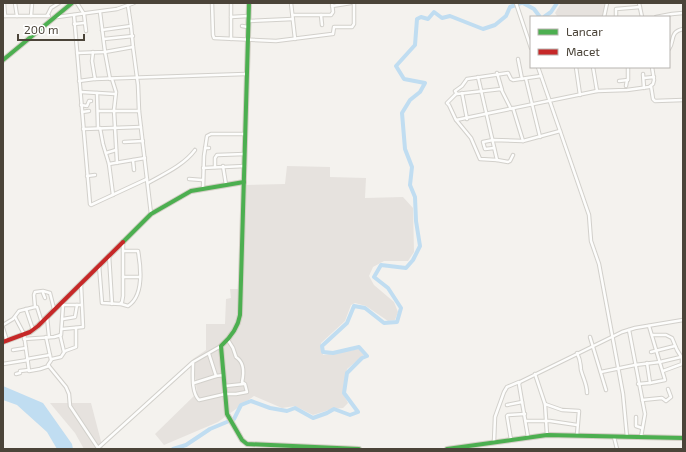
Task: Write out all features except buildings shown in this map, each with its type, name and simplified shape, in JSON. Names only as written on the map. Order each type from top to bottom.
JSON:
[{"type":"main road","points":[[3,57],[67,3]]},
{"type":"main road","points":[[3,60],[72,3]]},
{"type":"main road","points":[[249,3],[240,317],[234,333],[221,346],[226,413],[242,440],[247,444],[294,448],[359,449]]},
{"type":"main road","points":[[5,342],[24,336],[42,323],[151,214],[189,192],[244,182]]},
{"type":"main road","points":[[447,449],[547,435],[683,438]]},
{"type":"street","points":[[4,3],[4,16],[48,16],[51,8],[59,3]]},
{"type":"street","points":[[15,3],[17,16]]},
{"type":"street","points":[[31,16],[32,3]]},
{"type":"street","points":[[77,3],[84,14],[86,31]]},
{"type":"street","points":[[58,17],[117,9],[134,3]]},
{"type":"street","points":[[212,3],[213,37],[215,39],[276,41],[295,39],[334,34],[334,27],[352,27],[354,24],[352,3],[332,4],[332,14],[248,21]]},
{"type":"street","points":[[231,3],[231,39]]},
{"type":"street","points":[[291,3],[295,39]]},
{"type":"street","points":[[516,3],[530,45]]},
{"type":"street","points":[[604,16],[606,3]]},
{"type":"street","points":[[639,3],[642,16]]},
{"type":"street","points":[[128,6],[132,26],[132,47],[137,79],[139,111],[151,214]]},
{"type":"street","points":[[616,16],[616,9],[640,7]]},
{"type":"street","points":[[100,12],[105,52],[111,79],[116,92],[114,128],[118,163]]},
{"type":"street","points":[[661,16],[683,13]]},
{"type":"street","points":[[74,15],[91,205],[174,168],[195,150]]},
{"type":"street","points":[[321,15],[322,25]]},
{"type":"street","points":[[231,17],[248,16]]},
{"type":"street","points":[[74,24],[84,23]]},
{"type":"street","points":[[102,30],[132,26]]},
{"type":"street","points":[[242,26],[248,26]]},
{"type":"street","points":[[670,48],[672,46],[673,35],[678,30],[683,29]]},
{"type":"street","points":[[104,39],[132,36]]},
{"type":"street","points":[[77,53],[105,52],[132,47]]},
{"type":"street","points":[[93,52],[92,58],[95,79]]},
{"type":"street","points":[[518,59],[532,104],[540,137]]},
{"type":"street","points":[[538,68],[588,211],[591,241],[598,260],[623,394],[627,437]]},
{"type":"street","points":[[576,68],[580,95]]},
{"type":"street","points":[[592,68],[597,91]]},
{"type":"street","points":[[626,86],[629,75],[628,68]]},
{"type":"street","points":[[652,68],[654,82],[651,86],[653,99],[655,101],[683,100]]},
{"type":"street","points":[[498,73],[502,90],[512,109],[523,141]]},
{"type":"street","points":[[513,155],[508,162],[480,159],[469,135],[456,120],[449,105],[446,103],[456,94],[456,90],[462,86],[466,79],[498,73],[509,73],[512,80],[541,76]]},
{"type":"street","points":[[79,81],[95,79],[137,79],[246,74]]},
{"type":"street","points":[[643,74],[644,88]]},
{"type":"street","points":[[478,77],[497,160]]},
{"type":"street","points":[[644,78],[654,77]]},
{"type":"street","points":[[619,81],[627,80]]},
{"type":"street","points":[[456,120],[597,91],[627,90],[651,86]]},
{"type":"street","points":[[456,94],[502,90]]},
{"type":"street","points":[[80,92],[115,94]]},
{"type":"street","points":[[97,92],[99,128],[109,164],[114,195]]},
{"type":"street","points":[[462,93],[467,118]]},
{"type":"street","points":[[81,106],[87,106],[89,101],[91,101]]},
{"type":"street","points":[[98,110],[139,111]]},
{"type":"street","points":[[82,112],[89,111]]},
{"type":"street","points":[[83,129],[141,127]]},
{"type":"street","points":[[494,148],[485,149],[483,142],[493,140],[523,141],[560,131]]},
{"type":"street","points":[[203,189],[203,168],[206,138],[208,135],[245,134]]},
{"type":"street","points":[[124,142],[143,141]]},
{"type":"street","points":[[106,153],[116,150]]},
{"type":"street","points":[[215,167],[215,158],[217,155],[245,154]]},
{"type":"street","points":[[109,164],[145,158]]},
{"type":"street","points":[[133,160],[134,170]]},
{"type":"street","points":[[223,166],[226,185]]},
{"type":"street","points":[[203,168],[244,166]]},
{"type":"street","points":[[88,176],[95,175]]},
{"type":"street","points":[[189,179],[202,180]]},
{"type":"street","points":[[120,304],[123,296],[123,241]]},
{"type":"street","points":[[99,265],[102,304],[120,304],[126,306],[131,304],[138,292],[140,277],[138,252],[123,251]]},
{"type":"street","points":[[109,255],[112,304]]},
{"type":"street","points":[[123,277],[140,277]]},
{"type":"street","points":[[62,329],[83,327],[81,284]]},
{"type":"street","points":[[43,292],[45,298]]},
{"type":"street","points":[[42,323],[37,307],[35,307],[34,293],[50,293],[54,310]]},
{"type":"street","points":[[64,352],[60,335],[62,334],[63,319],[61,305],[81,305]]},
{"type":"street","points":[[63,319],[75,317],[77,305]]},
{"type":"street","points":[[5,342],[3,326],[15,317],[19,311],[35,307]]},
{"type":"street","points":[[26,309],[33,330]]},
{"type":"street","points":[[15,317],[24,336],[29,370]]},
{"type":"street","points":[[47,317],[51,360],[49,366]]},
{"type":"street","points":[[494,442],[495,417],[504,392],[508,387],[612,336],[629,330],[683,320]]},
{"type":"street","points":[[638,384],[665,380],[649,326]]},
{"type":"street","points":[[51,360],[62,356],[64,352],[77,346],[76,328]]},
{"type":"street","points":[[629,330],[634,365],[645,416],[641,437]]},
{"type":"street","points":[[24,336],[48,337],[60,335]]},
{"type":"street","points":[[652,335],[670,336],[673,339],[681,357],[683,364],[663,371]]},
{"type":"street","points":[[590,337],[606,390]]},
{"type":"street","points":[[193,362],[196,397],[199,400],[225,394],[245,393],[247,391],[245,384],[242,382],[243,371],[240,361],[236,357],[228,340]]},
{"type":"street","points":[[49,366],[66,387],[69,394],[70,406],[98,448],[193,362],[221,346]]},
{"type":"street","points":[[651,352],[675,346]]},
{"type":"street","points":[[13,350],[26,348]]},
{"type":"street","points":[[577,353],[585,379],[587,393]]},
{"type":"street","points":[[209,354],[216,376]]},
{"type":"street","points":[[3,364],[50,355]]},
{"type":"street","points":[[601,372],[681,357]]},
{"type":"street","points":[[647,364],[650,383]]},
{"type":"street","points":[[16,374],[20,373],[20,370],[30,371],[49,366]]},
{"type":"street","points":[[535,374],[545,404],[547,435]]},
{"type":"street","points":[[194,383],[224,375]]},
{"type":"street","points":[[519,382],[528,437]]},
{"type":"street","points":[[225,386],[245,384]]},
{"type":"street","points":[[642,400],[662,398],[666,401],[672,396],[668,389]]},
{"type":"street","points":[[507,405],[522,402]]},
{"type":"street","points":[[545,404],[562,410],[579,411],[577,435]]},
{"type":"street","points":[[510,440],[507,416],[525,414]]},
{"type":"street","points":[[636,417],[636,427],[642,428]]},
{"type":"street","points":[[526,421],[546,421],[578,425]]},
{"type":"street","points":[[614,436],[617,449]]},
{"type":"shaded area","points":[[561,3],[607,3],[604,16],[557,16],[555,13]]},
{"type":"shaded area","points":[[287,166],[330,167],[330,177],[366,178],[365,198],[403,197],[413,208],[414,252],[408,261],[384,261],[373,267],[369,276],[374,285],[394,302],[398,312],[395,320],[388,321],[366,306],[355,303],[351,305],[345,321],[321,343],[323,355],[359,349],[364,355],[347,369],[343,393],[348,403],[343,408],[332,409],[313,415],[295,406],[282,408],[254,396],[218,422],[164,445],[155,434],[197,393],[193,359],[206,350],[206,324],[225,324],[226,299],[231,298],[230,289],[241,289],[246,185],[285,184]]},
{"type":"shaded area","points":[[50,403],[91,403],[103,449],[84,449],[75,433]]},
{"type":"water","points":[[3,386],[43,403],[72,444],[73,449],[57,449],[47,432],[17,405],[3,400]]},
{"type":"waterway","points":[[173,449],[186,445],[210,429],[234,419],[241,405],[251,401],[270,408],[287,411],[295,408],[313,418],[334,409],[350,415],[358,412],[344,393],[347,373],[362,358],[367,356],[359,347],[333,353],[323,352],[322,346],[347,323],[354,306],[365,308],[384,323],[397,322],[401,308],[388,288],[374,277],[381,265],[406,268],[413,260],[420,246],[416,221],[415,197],[410,185],[412,167],[405,149],[402,113],[410,100],[420,92],[425,83],[404,79],[396,66],[415,45],[417,19],[421,17],[428,19],[434,12],[442,18],[450,16],[483,29],[495,25],[506,16],[510,7],[521,3]]},
{"type":"waterway","points":[[523,3],[534,9],[539,16]]},
{"type":"waterway","points":[[545,16],[551,12],[557,3]]},
{"type":"traffic: fast","points":[[3,60],[72,3]]},
{"type":"traffic: fast","points":[[249,3],[240,315],[234,332],[221,346],[227,414],[242,440],[247,444],[359,449]]},
{"type":"traffic: fast","points":[[123,242],[151,214],[191,191],[244,182]]},
{"type":"traffic: fast","points":[[447,449],[547,435],[683,438]]},
{"type":"traffic: jam","points":[[3,342],[30,332],[38,326],[123,242]]}]
